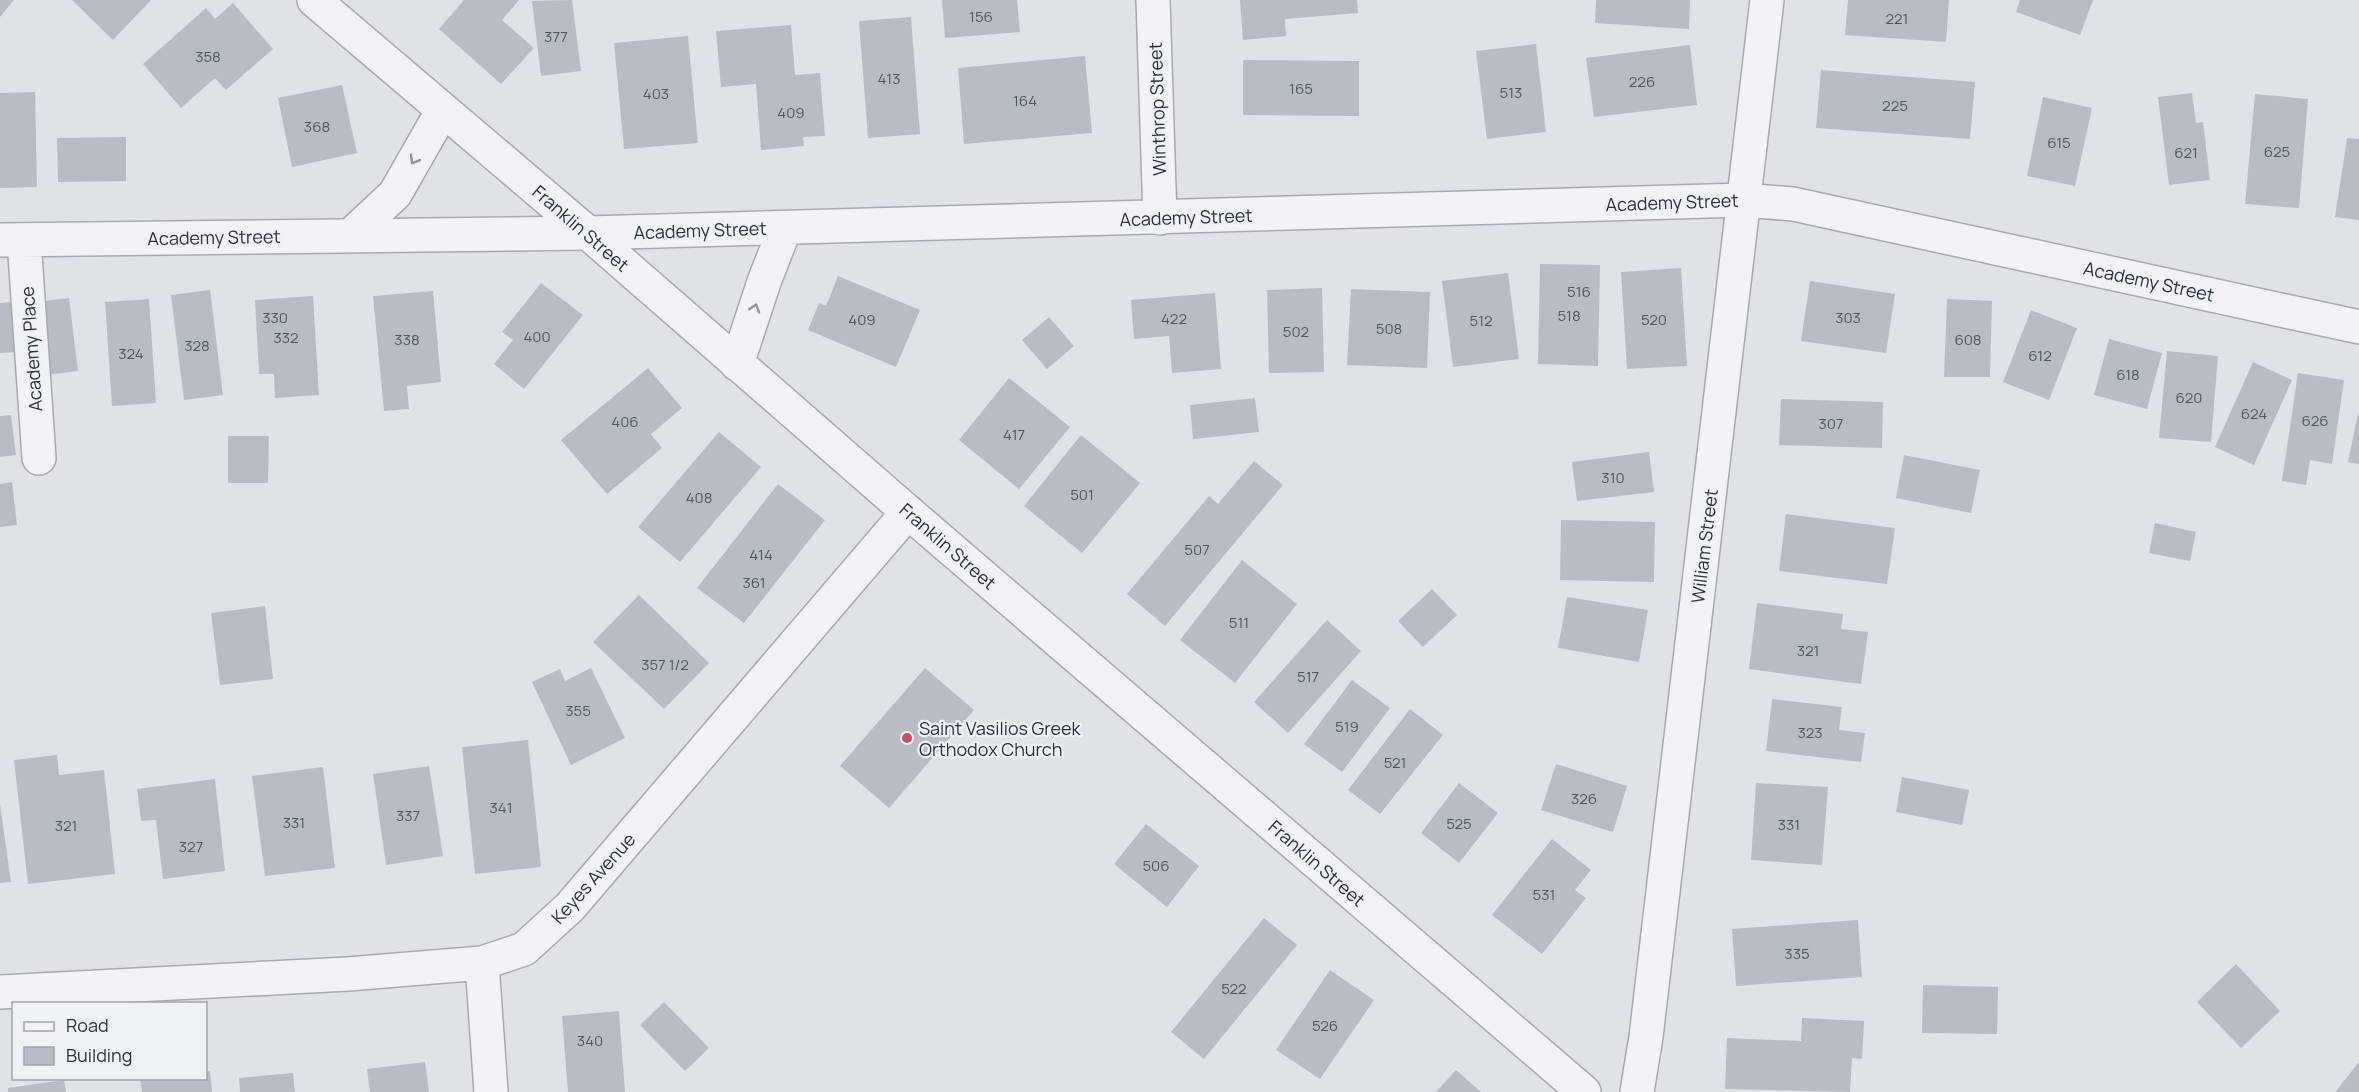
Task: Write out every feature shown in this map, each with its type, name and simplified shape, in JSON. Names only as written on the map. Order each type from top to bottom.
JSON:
[{"type":"street","name":"Franklin Street","points":[[314,0],[588,233],[908,512],[1584,1092]]},
{"type":"street","name":"Winthrop Street","points":[[1153,0],[1160,218]]},
{"type":"street","name":"William Street","points":[[1637,1092],[1649,1013],[1767,0]]},
{"type":"street","points":[[350,236],[394,194],[443,110]]},
{"type":"street","name":"Academy Street","points":[[12,240],[588,233],[1744,200],[1793,204],[2359,327]]},
{"type":"street","points":[[737,364],[764,282],[785,228]]},
{"type":"street","name":"Academy Place","points":[[12,240],[39,458]]},
{"type":"street","name":"Keyes Avenue","points":[[0,992],[348,974],[482,963],[524,949],[570,907],[908,512]]},
{"type":"street","points":[[482,963],[491,1092]]},
{"type":"building","points":[[0,0],[14,0],[0,17]]},
{"type":"building","points":[[72,0],[151,0],[113,40]]},
{"type":"building","points":[[464,0],[519,0],[502,20],[534,48],[501,84],[439,29]]},
{"type":"building","points":[[572,0],[581,71],[541,76],[532,1]]},
{"type":"building","points":[[942,0],[1017,0],[1020,32],[945,38]]},
{"type":"building","points":[[1240,0],[1357,0],[1358,13],[1285,19],[1286,36],[1243,40]]},
{"type":"building","points":[[1596,0],[1690,0],[1689,29],[1595,23]]},
{"type":"building","points":[[1848,0],[1949,0],[1946,42],[1845,35]]},
{"type":"building","points":[[2020,0],[2093,0],[2080,35],[2016,12]]},
{"type":"building","points":[[233,3],[273,49],[226,90],[215,78],[181,108],[143,64],[206,8],[215,19]]},
{"type":"building","points":[[911,17],[920,134],[868,138],[859,21]]},
{"type":"building","points":[[791,25],[795,75],[820,73],[825,136],[803,137],[804,146],[761,150],[756,84],[721,87],[716,31]]},
{"type":"building","points":[[688,36],[698,143],[624,149],[614,43]]},
{"type":"building","points":[[1536,44],[1546,132],[1487,139],[1476,51]]},
{"type":"building","points":[[1690,45],[1697,105],[1594,117],[1586,58]]},
{"type":"building","points":[[1085,56],[1092,133],[964,144],[958,68]]},
{"type":"building","points":[[1243,60],[1359,61],[1359,116],[1243,115]]},
{"type":"building","points":[[1821,70],[1975,82],[1970,139],[1816,128]]},
{"type":"building","points":[[342,85],[357,153],[292,167],[278,98]]},
{"type":"building","points":[[35,92],[37,187],[0,188],[0,93]]},
{"type":"building","points":[[2192,93],[2196,123],[2203,122],[2210,180],[2169,185],[2158,97]]},
{"type":"building","points":[[2255,94],[2308,99],[2299,208],[2245,204]]},
{"type":"building","points":[[2043,97],[2092,108],[2075,186],[2027,176]]},
{"type":"building","points":[[126,137],[126,181],[58,182],[57,138]]},
{"type":"building","points":[[2347,138],[2359,139],[2359,220],[2335,217]]},
{"type":"building","points":[[1540,264],[1600,265],[1598,366],[1538,364]]},
{"type":"building","points":[[1681,268],[1687,366],[1627,369],[1621,272]]},
{"type":"building","points":[[1508,273],[1519,359],[1453,367],[1442,281]]},
{"type":"building","points":[[838,276],[920,310],[896,367],[808,330],[819,303],[826,306]]},
{"type":"building","points":[[1810,281],[1895,294],[1886,353],[1801,341]]},
{"type":"building","points":[[541,283],[583,315],[524,389],[494,364],[513,340],[502,332]]},
{"type":"building","points":[[1322,288],[1324,372],[1269,373],[1267,290]]},
{"type":"building","points":[[1351,289],[1430,292],[1427,368],[1347,365]]},
{"type":"building","points":[[210,290],[223,395],[184,400],[171,295]]},
{"type":"building","points":[[433,291],[441,382],[407,386],[409,409],[384,411],[373,296]]},
{"type":"building","points":[[1215,293],[1221,369],[1172,373],[1169,336],[1134,339],[1131,300]]},
{"type":"building","points":[[313,296],[319,395],[275,398],[274,374],[259,374],[255,300]]},
{"type":"building","points":[[69,298],[78,371],[45,375],[36,302]]},
{"type":"building","points":[[149,299],[156,403],[112,406],[105,302]]},
{"type":"building","points":[[1947,299],[1992,301],[1990,377],[1944,377]]},
{"type":"building","points":[[11,302],[16,352],[0,353],[0,303]]},
{"type":"building","points":[[2031,310],[2077,328],[2049,400],[2003,382]]},
{"type":"building","points":[[1049,317],[1074,346],[1047,369],[1022,340]]},
{"type":"building","points":[[2109,339],[2162,353],[2147,409],[2094,395]]},
{"type":"building","points":[[2167,351],[2218,356],[2211,442],[2159,438]]},
{"type":"building","points":[[2253,362],[2292,380],[2254,465],[2215,447]]},
{"type":"building","points":[[648,368],[682,408],[651,434],[662,448],[607,494],[561,440]]},
{"type":"building","points":[[2298,373],[2344,380],[2332,464],[2310,460],[2306,485],[2282,481]]},
{"type":"building","points":[[1009,378],[1070,427],[1019,489],[959,440]]},
{"type":"building","points":[[1255,398],[1259,432],[1193,439],[1190,405]]},
{"type":"building","points":[[1781,399],[1883,402],[1882,448],[1779,445]]},
{"type":"building","points":[[2359,414],[2359,464],[2348,462]]},
{"type":"building","points":[[11,415],[16,455],[0,457],[0,416]]},
{"type":"building","points":[[719,432],[761,467],[680,562],[638,527]]},
{"type":"building","points":[[1081,435],[1140,483],[1082,553],[1024,506]]},
{"type":"building","points":[[228,436],[269,436],[268,483],[228,483]]},
{"type":"building","points":[[1649,452],[1654,492],[1577,501],[1572,462]]},
{"type":"building","points":[[1904,455],[1980,470],[1971,513],[1896,498]]},
{"type":"building","points":[[1254,461],[1283,485],[1165,626],[1127,594],[1209,496],[1218,504]]},
{"type":"building","points":[[12,482],[17,525],[0,527],[0,484]]},
{"type":"building","points":[[778,484],[825,520],[744,623],[697,588]]},
{"type":"building","points":[[1786,514],[1895,528],[1887,584],[1779,571]]},
{"type":"building","points":[[1561,520],[1655,522],[1654,582],[1560,580]]},
{"type":"building","points":[[2155,523],[2196,532],[2190,561],[2149,553]]},
{"type":"building","points":[[1242,560],[1297,604],[1235,683],[1180,640]]},
{"type":"building","points":[[1432,589],[1457,615],[1423,647],[1398,621]]},
{"type":"building","points":[[639,595],[709,663],[664,709],[593,642]]},
{"type":"building","points":[[1567,597],[1648,610],[1639,662],[1558,648]]},
{"type":"building","points":[[1757,603],[1843,614],[1841,629],[1868,632],[1861,684],[1749,669]]},
{"type":"building","points":[[265,606],[273,679],[220,685],[211,613]]},
{"type":"building","points":[[1327,620],[1361,651],[1288,733],[1254,702]]},
{"type":"building","points":[[591,668],[625,738],[571,765],[532,682],[560,669],[565,681]]},
{"type":"building","name":"Saint Vasilios Greek Orthodox Church","points":[[925,668],[974,710],[889,808],[840,766]]},
{"type":"building","points":[[1352,680],[1390,708],[1342,772],[1304,744]]},
{"type":"building","points":[[1772,699],[1842,707],[1839,730],[1865,733],[1861,762],[1766,751]]},
{"type":"building","points":[[1410,709],[1443,735],[1380,814],[1348,790]]},
{"type":"building","points":[[528,740],[541,867],[475,874],[462,747]]},
{"type":"building","points":[[57,755],[59,775],[104,770],[115,874],[28,884],[14,760]]},
{"type":"building","points":[[1556,764],[1627,786],[1613,832],[1541,810]]},
{"type":"building","points":[[429,766],[443,856],[386,865],[373,774]]},
{"type":"building","points":[[323,767],[335,868],[265,876],[252,776]]},
{"type":"building","points":[[1902,777],[1969,790],[1962,825],[1896,812]]},
{"type":"building","points":[[215,779],[225,871],[163,879],[156,820],[141,821],[137,789]]},
{"type":"building","points":[[1459,783],[1498,813],[1459,863],[1421,833]]},
{"type":"building","points":[[1756,783],[1828,787],[1822,865],[1751,860]]},
{"type":"building","points":[[0,804],[11,882],[0,883]]},
{"type":"building","points":[[1146,824],[1199,866],[1167,907],[1114,864]]},
{"type":"building","points":[[1552,839],[1591,870],[1575,890],[1586,898],[1542,954],[1492,915]]},
{"type":"building","points":[[1264,918],[1297,945],[1204,1059],[1171,1032]]},
{"type":"building","points":[[1858,920],[1862,977],[1736,986],[1732,929]]},
{"type":"building","points":[[2236,964],[2280,1011],[2241,1048],[2197,1002]]},
{"type":"building","points":[[1330,970],[1374,1000],[1320,1079],[1276,1050]]},
{"type":"building","points":[[1923,985],[1998,987],[1997,1034],[1922,1033]]},
{"type":"building","points":[[664,1002],[709,1048],[685,1071],[640,1025]]},
{"type":"building","points":[[619,1011],[625,1092],[568,1092],[562,1016]]},
{"type":"building","points":[[1802,1018],[1864,1021],[1862,1059],[1852,1058],[1850,1092],[1725,1089],[1727,1038],[1801,1041]]},
{"type":"building","points":[[425,1062],[429,1092],[370,1092],[367,1069]]},
{"type":"building","points":[[2359,1062],[2359,1092],[2336,1091]]},
{"type":"building","points":[[1456,1070],[1481,1092],[1436,1092]]},
{"type":"building","points":[[210,1071],[212,1092],[142,1092],[140,1080],[207,1080],[207,1072]]},
{"type":"building","points":[[293,1073],[295,1092],[240,1092],[239,1078]]},
{"type":"building","points":[[64,1080],[66,1092],[8,1092],[8,1088]]},
{"type":"place","name":"Saint Vasilios Greek Orthodox Church","points":[[907,738]]}]
